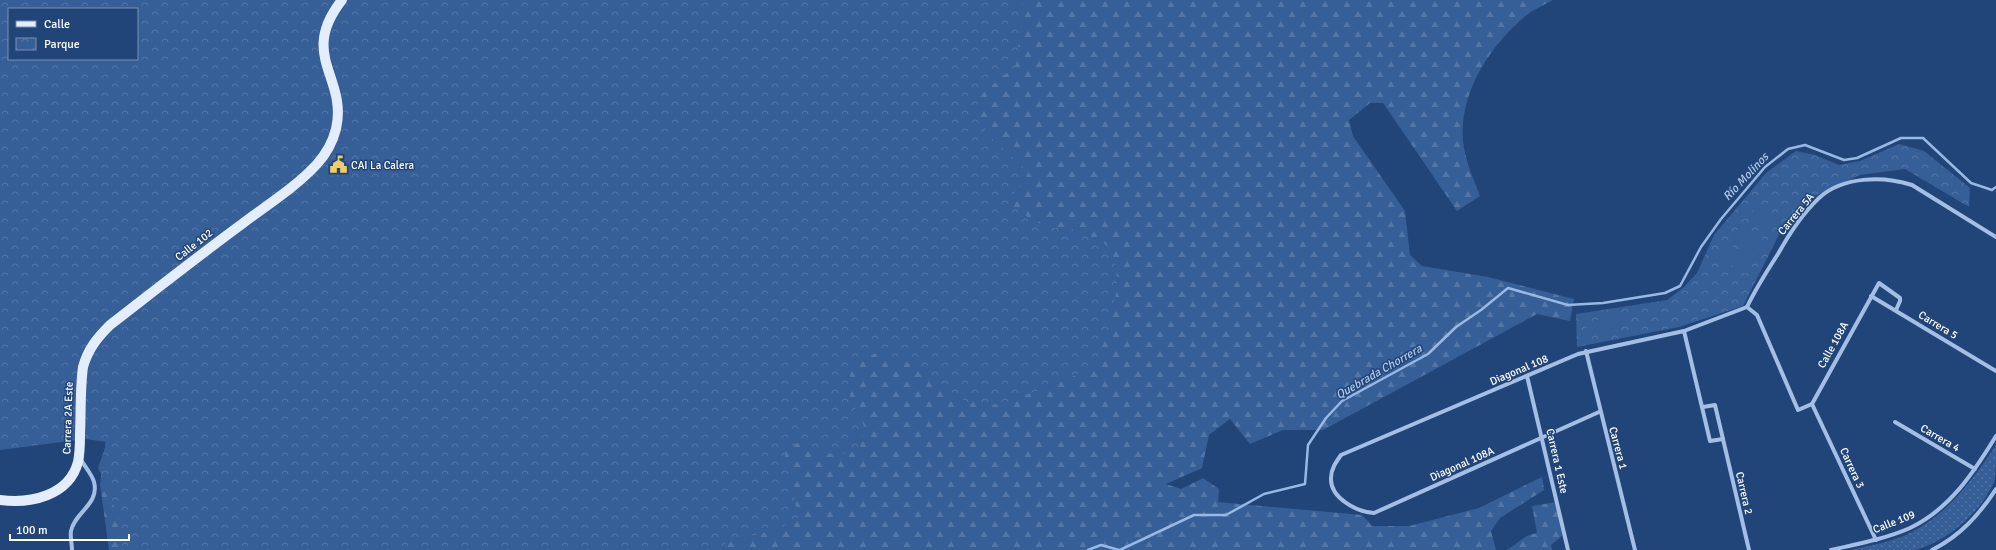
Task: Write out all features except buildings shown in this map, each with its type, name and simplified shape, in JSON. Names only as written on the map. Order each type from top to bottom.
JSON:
[{"type":"main road","name":"Calle 102","points":[[82,373],[85,359],[92,346],[110,325],[305,175],[319,162],[331,142],[336,130],[338,112],[323,44],[327,23],[342,0]]},
{"type":"main road","name":"Carrera 2A Este","points":[[0,500],[20,502],[39,499],[50,495],[65,484],[74,471],[79,456],[82,373]]},
{"type":"street","name":"Carrera 5A","points":[[1747,307],[1792,230],[1805,214],[1820,197],[1856,180],[1897,180],[1912,185],[1996,237]]},
{"type":"street","name":"Calle 108A","points":[[1812,404],[1879,283],[1900,298],[1896,310]]},
{"type":"street","name":"Carrera 5","points":[[1871,296],[1996,371]]},
{"type":"street","name":"Diagonal 108","points":[[1335,492],[1330,479],[1333,468],[1341,455],[1586,351],[1684,331],[1747,307]]},
{"type":"street","points":[[1747,307],[1757,316],[1798,410],[1812,404]]},
{"type":"street","points":[[1684,331],[1710,441],[1723,439]]},
{"type":"street","name":"Carrera 1","points":[[1586,351],[1599,412],[1635,550]]},
{"type":"street","name":"Carrera 1 Este","points":[[1527,376],[1568,550]]},
{"type":"street","name":"Carrera 3","points":[[1812,404],[1876,540]]},
{"type":"street","name":"Carrera 2","points":[[1702,408],[1715,405],[1749,550]]},
{"type":"street","name":"Diagonal 108A","points":[[1335,492],[1345,502],[1357,509],[1365,513],[1374,513],[1542,439],[1599,412]]},
{"type":"street","name":"Carrera 4","points":[[1896,422],[1975,469]]},
{"type":"street","name":"Calle 109","points":[[1831,550],[1876,540],[1910,528],[1929,517],[1949,500],[1975,469],[1996,436]]},
{"type":"street","points":[[72,550],[71,530],[93,499],[94,490],[94,483],[79,456]]},
{"type":"street","points":[[1932,550],[1965,528],[1982,510],[1996,489]]},
{"type":"green space","points":[[0,0],[1025,0],[1020,9],[1020,32],[1016,65],[980,96],[975,114],[993,140],[1029,172],[1017,190],[1006,200],[1036,222],[1050,227],[1071,229],[1100,241],[1111,251],[1115,264],[1117,277],[1114,306],[1098,362],[1083,372],[1013,400],[992,405],[965,401],[908,362],[885,353],[866,356],[850,373],[850,397],[865,428],[858,451],[841,454],[828,453],[802,441],[784,450],[798,519],[773,531],[730,540],[716,550],[121,550],[122,531],[108,487],[98,468],[107,442],[85,439],[0,450]]},
{"type":"green space","points":[[378,0],[1553,0],[1527,15],[1501,40],[1480,70],[1472,87],[1466,105],[1463,123],[1463,141],[1467,162],[1480,196],[1457,211],[1383,103],[1370,103],[1349,120],[1353,136],[1405,211],[1410,255],[1422,266],[1488,277],[1574,299],[1570,321],[1537,314],[1323,430],[1283,430],[1250,444],[1230,419],[1209,435],[1202,468],[1166,484],[1181,489],[1203,478],[1219,489],[1218,502],[1362,515],[1372,526],[1409,526],[1479,508],[1542,477],[1544,490],[1500,518],[1491,531],[1496,550],[109,550],[100,484],[117,356]]},
{"type":"green space","points":[[1899,144],[1924,151],[1970,188],[1969,207],[1905,169],[1860,175],[1817,195],[1786,221],[1743,306],[1679,327],[1577,347],[1576,314],[1667,300],[1684,287],[1697,273],[1714,235],[1766,173],[1796,151],[1815,155],[1839,165],[1860,161]]},
{"type":"green space","points":[[1755,207],[1777,222],[1771,232],[1749,218]]},
{"type":"green space","points":[[1741,225],[1764,241],[1755,252],[1733,236]]},
{"type":"green space","points":[[1727,243],[1755,260],[1746,274],[1719,257]]},
{"type":"green space","points":[[1619,316],[1620,328],[1587,333],[1586,322]]},
{"type":"green space","points":[[1996,445],[1995,479],[1990,491],[1973,513],[1951,532],[1927,546],[1915,550],[1851,550],[1882,543],[1912,532],[1938,515],[1969,482]]},
{"type":"green space","points":[[1556,502],[1562,536],[1551,545],[1552,550],[1506,550],[1527,536],[1537,533],[1532,506]]},
{"type":"waterway","name":"Río Molinos","points":[[1120,550],[1194,515],[1226,515],[1264,494],[1305,484],[1308,445],[1326,418],[1342,401],[1428,354],[1456,327],[1481,310],[1508,288],[1568,305],[1603,303],[1665,293],[1680,286],[1701,247],[1721,219],[1765,167],[1788,149],[1805,145],[1844,160],[1857,158],[1901,138],[1923,138],[1971,183],[1992,190],[1996,187]]},
{"type":"waterway","name":"Quebrada Chorrera","points":[[1088,550],[1101,545],[1119,550]]},
{"type":"place","name":"CAI La Calera","points":[[338,165]]}]
